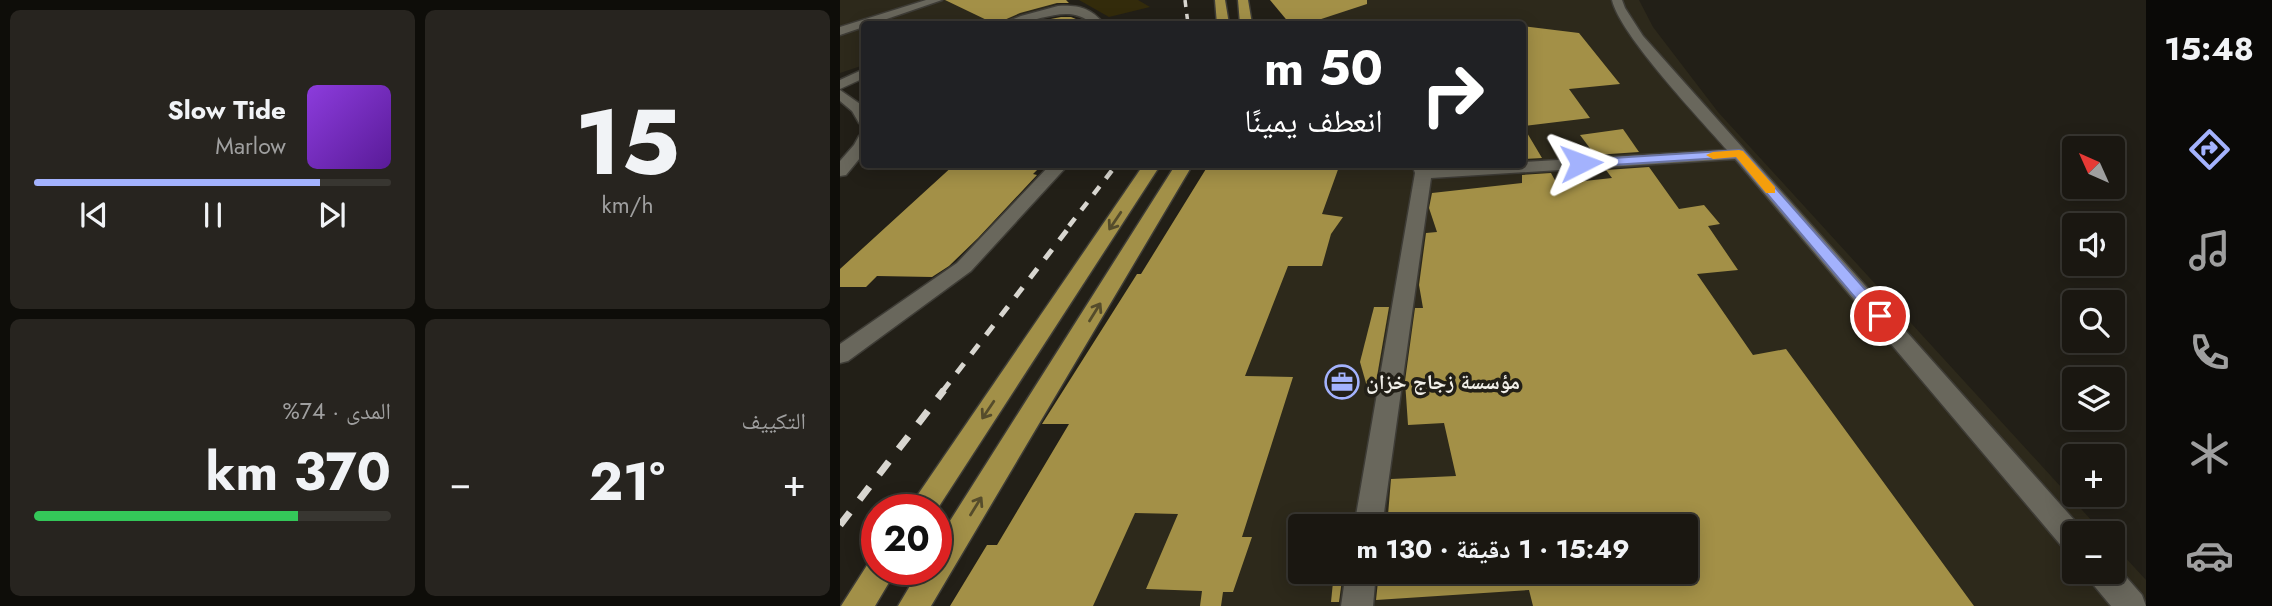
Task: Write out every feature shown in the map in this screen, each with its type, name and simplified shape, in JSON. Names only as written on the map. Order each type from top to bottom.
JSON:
[{"type":"main road","points":[[1220,0],[1223,21]]},
{"type":"main road","points":[[1243,0],[1246,21]]},
{"type":"main road","points":[[932,494],[1150,168]]},
{"type":"main road","points":[[914,606],[1183,168]]},
{"type":"main road","points":[[857,606],[871,585]]},
{"type":"street","points":[[871,21],[937,0]]},
{"type":"street","points":[[1617,0],[1619,8],[1639,38],[2062,526]]},
{"type":"street","points":[[1019,21],[1057,11],[1075,10],[1086,12],[1095,21]]},
{"type":"street","points":[[840,31],[861,24]]},
{"type":"street","points":[[840,85],[861,74]]},
{"type":"street","points":[[840,94],[861,114]]},
{"type":"street","points":[[840,171],[861,147]]},
{"type":"street","points":[[1526,164],[1739,154]]},
{"type":"street","points":[[840,355],[964,267],[1057,168]]},
{"type":"street","points":[[1370,514],[1421,169],[1442,168]]},
{"type":"street","points":[[1357,606],[1360,584]]},
{"type":"street","points":[[2112,584],[2131,606]]},
{"type":"shaded area","points":[[840,0],[1070,0],[1004,21],[861,21],[861,66],[840,73]]},
{"type":"shaded area","points":[[1079,0],[1138,0],[1150,7],[1109,17]]},
{"type":"shaded area","points":[[1296,0],[1639,0],[1653,27],[1718,112],[2062,488],[2062,507],[2079,507],[2092,521],[2062,521],[2062,584],[2125,584],[2125,557],[2146,580],[2146,606],[1010,606],[1246,168],[1526,168],[1526,21],[1312,21]]},
{"type":"building","points":[[945,0],[1066,0],[1069,3],[1057,3],[1002,21],[989,21]]},
{"type":"building","points":[[1270,0],[1367,0],[1367,4],[1315,21],[1288,21]]},
{"type":"building","points":[[1071,17],[1081,21],[1040,21]]},
{"type":"building","points":[[1526,26],[1579,33],[1620,84],[1569,89],[1590,118],[1526,126]]},
{"type":"building","points":[[1623,129],[1639,152],[1595,155],[1580,135]]},
{"type":"building","points":[[1526,131],[1542,158],[1526,159]]},
{"type":"building","points":[[1649,167],[1679,209],[1704,205],[1720,224],[1708,226],[1738,270],[1697,274],[1753,355],[1786,349],[1974,606],[1533,606],[1529,590],[1376,600],[1378,584],[1698,584],[1698,514],[1388,514],[1391,479],[1456,476],[1444,423],[1408,425],[1405,381],[1415,308],[1423,308],[1419,285],[1426,233],[1437,232],[1429,208],[1432,193],[1522,183],[1522,175],[1551,173],[1557,184],[1612,178],[1606,170]]},
{"type":"building","points":[[951,168],[1039,168],[1033,174],[1037,175],[978,238],[949,266],[932,277],[877,276],[866,287],[840,287],[840,269]]},
{"type":"building","points":[[1207,168],[1339,168],[1322,214],[1343,217],[1331,234],[1322,266],[1288,266],[1245,376],[1293,377],[1242,537],[1252,537],[1233,592],[1223,592],[1221,606],[1200,606],[1202,591],[1146,589],[1178,514],[1135,513],[1093,606],[950,606],[987,545],[997,545],[1069,424],[1042,424],[1137,274],[1141,274]]},
{"type":"building","points":[[1374,307],[1389,307],[1375,388],[1368,390],[1360,362]]},
{"type":"building","points":[[1333,584],[1341,584],[1339,602],[1331,602]]},
{"type":"railway","points":[[1185,0],[1188,21]]},
{"type":"railway","points":[[1069,226],[1114,168]]},
{"type":"railway","points":[[942,392],[1071,225]]},
{"type":"railway","points":[[840,525],[944,390]]},
{"type":"slow traffic","points":[[1713,155],[1739,154],[1771,190]]},
{"type":"place","name":"مؤسسة زجاج خزان","points":[[1342,382]]},
{"type":"route","points":[[1581,163],[1739,154],[1880,316]]}]
